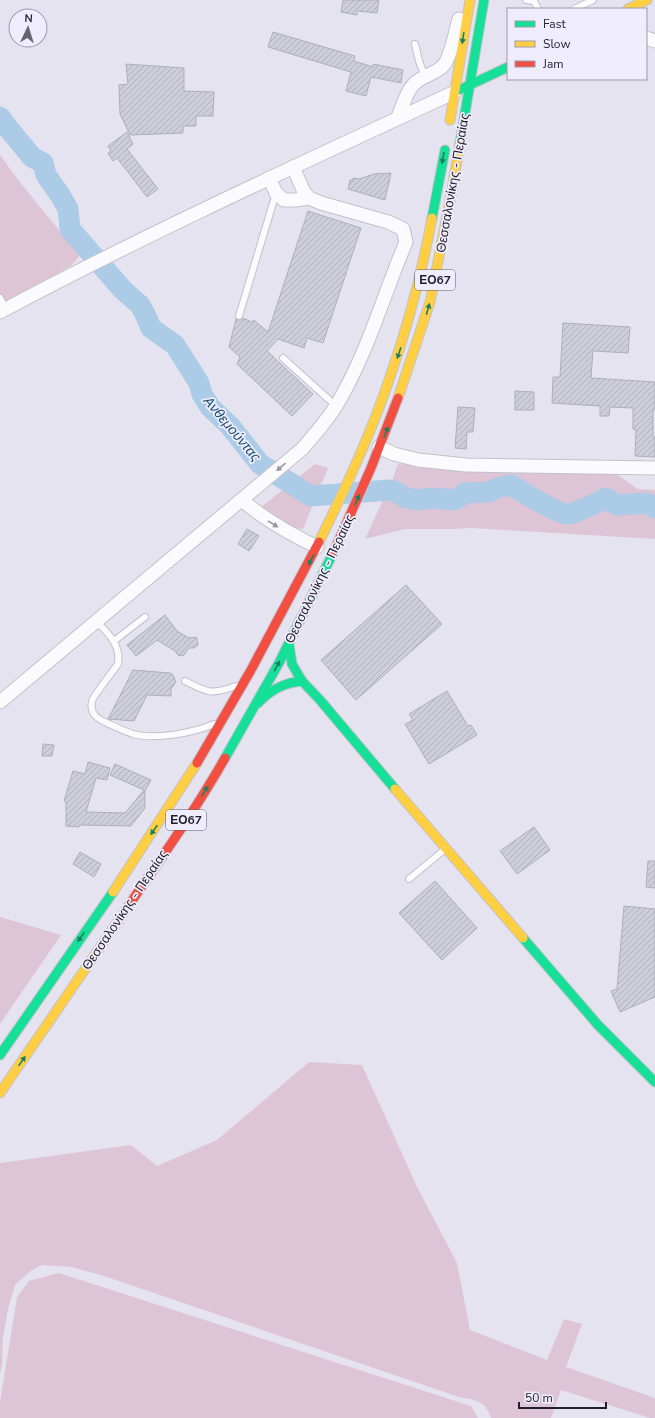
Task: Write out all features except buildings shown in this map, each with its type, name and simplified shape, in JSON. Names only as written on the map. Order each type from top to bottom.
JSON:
[{"type":"main road","name":"Θεσσαλονίκης - Περαίας","points":[[0,1055],[161,820],[224,719],[245,683],[317,547],[356,467],[386,388],[410,318],[426,248],[455,92],[470,0]]},
{"type":"main road","name":"Θεσσαλονίκης - Περαίας","points":[[0,1093],[171,844],[213,779],[289,644],[344,531],[371,468],[406,378],[430,302],[446,220],[484,0]]},
{"type":"main road","points":[[630,8],[647,0]]},
{"type":"main road","points":[[455,92],[507,67]]},
{"type":"main road","points":[[289,644],[291,663],[295,672],[302,681],[320,700],[445,849],[598,1025],[655,1082]]},
{"type":"main road","points":[[257,703],[268,693],[281,685],[290,682],[302,681]]},
{"type":"street","points":[[398,117],[412,86],[418,80],[443,66],[448,58],[464,0]]},
{"type":"street","points":[[2,307],[269,178],[398,117],[455,92]]},
{"type":"street","points":[[0,702],[302,449],[336,406],[364,349],[406,242],[403,229],[388,222],[321,203],[309,198],[304,192],[293,167]]},
{"type":"street","points":[[269,178],[276,193],[284,200],[309,198]]},
{"type":"street","points":[[379,447],[394,454],[418,460],[466,465],[655,468]]},
{"type":"street","points":[[242,500],[271,522],[317,547]]},
{"type":"lane","points":[[526,0],[535,1]]},
{"type":"lane","points":[[576,8],[593,0]]},
{"type":"lane","points":[[415,44],[425,77]]},
{"type":"lane","points":[[239,316],[276,193]]},
{"type":"lane","points":[[283,358],[336,406]]},
{"type":"lane","points":[[114,641],[145,617]]},
{"type":"lane","points":[[96,621],[117,646],[118,664],[92,700],[92,710],[96,718],[121,730],[134,734],[153,736],[194,731],[224,719]]},
{"type":"lane","points":[[185,681],[205,691],[217,692],[245,683]]},
{"type":"lane","points":[[409,879],[445,849]]},
{"type":"shaded area","points":[[0,155],[39,206],[81,254],[71,266],[0,304]]},
{"type":"shaded area","points":[[315,464],[328,468],[303,529],[294,528],[260,508]]},
{"type":"shaded area","points":[[398,464],[616,474],[638,489],[655,490],[655,539],[471,528],[405,529],[365,539],[392,481]]},
{"type":"shaded area","points":[[0,917],[61,935],[0,1024]]},
{"type":"shaded area","points":[[309,1062],[362,1065],[417,1187],[457,1263],[470,1330],[547,1360],[564,1319],[582,1324],[566,1367],[655,1398],[655,1418],[650,1418],[561,1390],[551,1418],[491,1418],[486,1408],[475,1400],[459,1397],[101,1275],[71,1267],[42,1265],[29,1272],[15,1285],[8,1309],[3,1337],[2,1365],[0,1373],[0,1163],[131,1145],[157,1166],[217,1140]]},
{"type":"shaded area","points":[[59,1273],[471,1406],[478,1418],[0,1418],[0,1402],[17,1297],[29,1281]]},
{"type":"waterway","name":"Ανθεμούντας","points":[[0,117],[32,157],[43,163],[46,175],[68,209],[70,229],[123,290],[140,305],[151,328],[175,345],[199,383],[202,394],[210,407],[230,426],[260,464],[311,496],[390,490],[406,498],[418,500],[431,498],[455,500],[465,493],[489,492],[500,487],[511,485],[557,511],[569,514],[606,498],[617,505],[647,503],[655,508]]},
{"type":"traffic: fast","points":[[460,143],[484,0]]},
{"type":"traffic: fast","points":[[459,90],[507,67]]},
{"type":"traffic: fast","points":[[432,218],[445,150]]},
{"type":"traffic: fast","points":[[225,758],[280,661],[334,551]]},
{"type":"traffic: fast","points":[[289,644],[292,664],[302,681]]},
{"type":"traffic: fast","points":[[258,703],[268,694],[283,685],[302,681],[320,700],[395,789]]},
{"type":"traffic: fast","points":[[0,1055],[113,892]]},
{"type":"traffic: fast","points":[[523,938],[598,1025],[655,1082]]},
{"type":"traffic: slow","points":[[450,120],[470,0]]},
{"type":"traffic: slow","points":[[630,8],[647,0]]},
{"type":"traffic: slow","points":[[398,398],[430,302],[460,143]]},
{"type":"traffic: slow","points":[[319,542],[358,459],[384,396],[409,316],[424,258],[432,218]]},
{"type":"traffic: slow","points":[[113,892],[197,763]]},
{"type":"traffic: slow","points":[[395,789],[523,938]]},
{"type":"traffic: slow","points":[[0,1093],[125,911]]},
{"type":"traffic: jam","points":[[334,551],[371,468],[398,398]]},
{"type":"traffic: jam","points":[[197,763],[251,670],[319,542]]},
{"type":"traffic: jam","points":[[125,911],[189,817],[225,758]]}]
